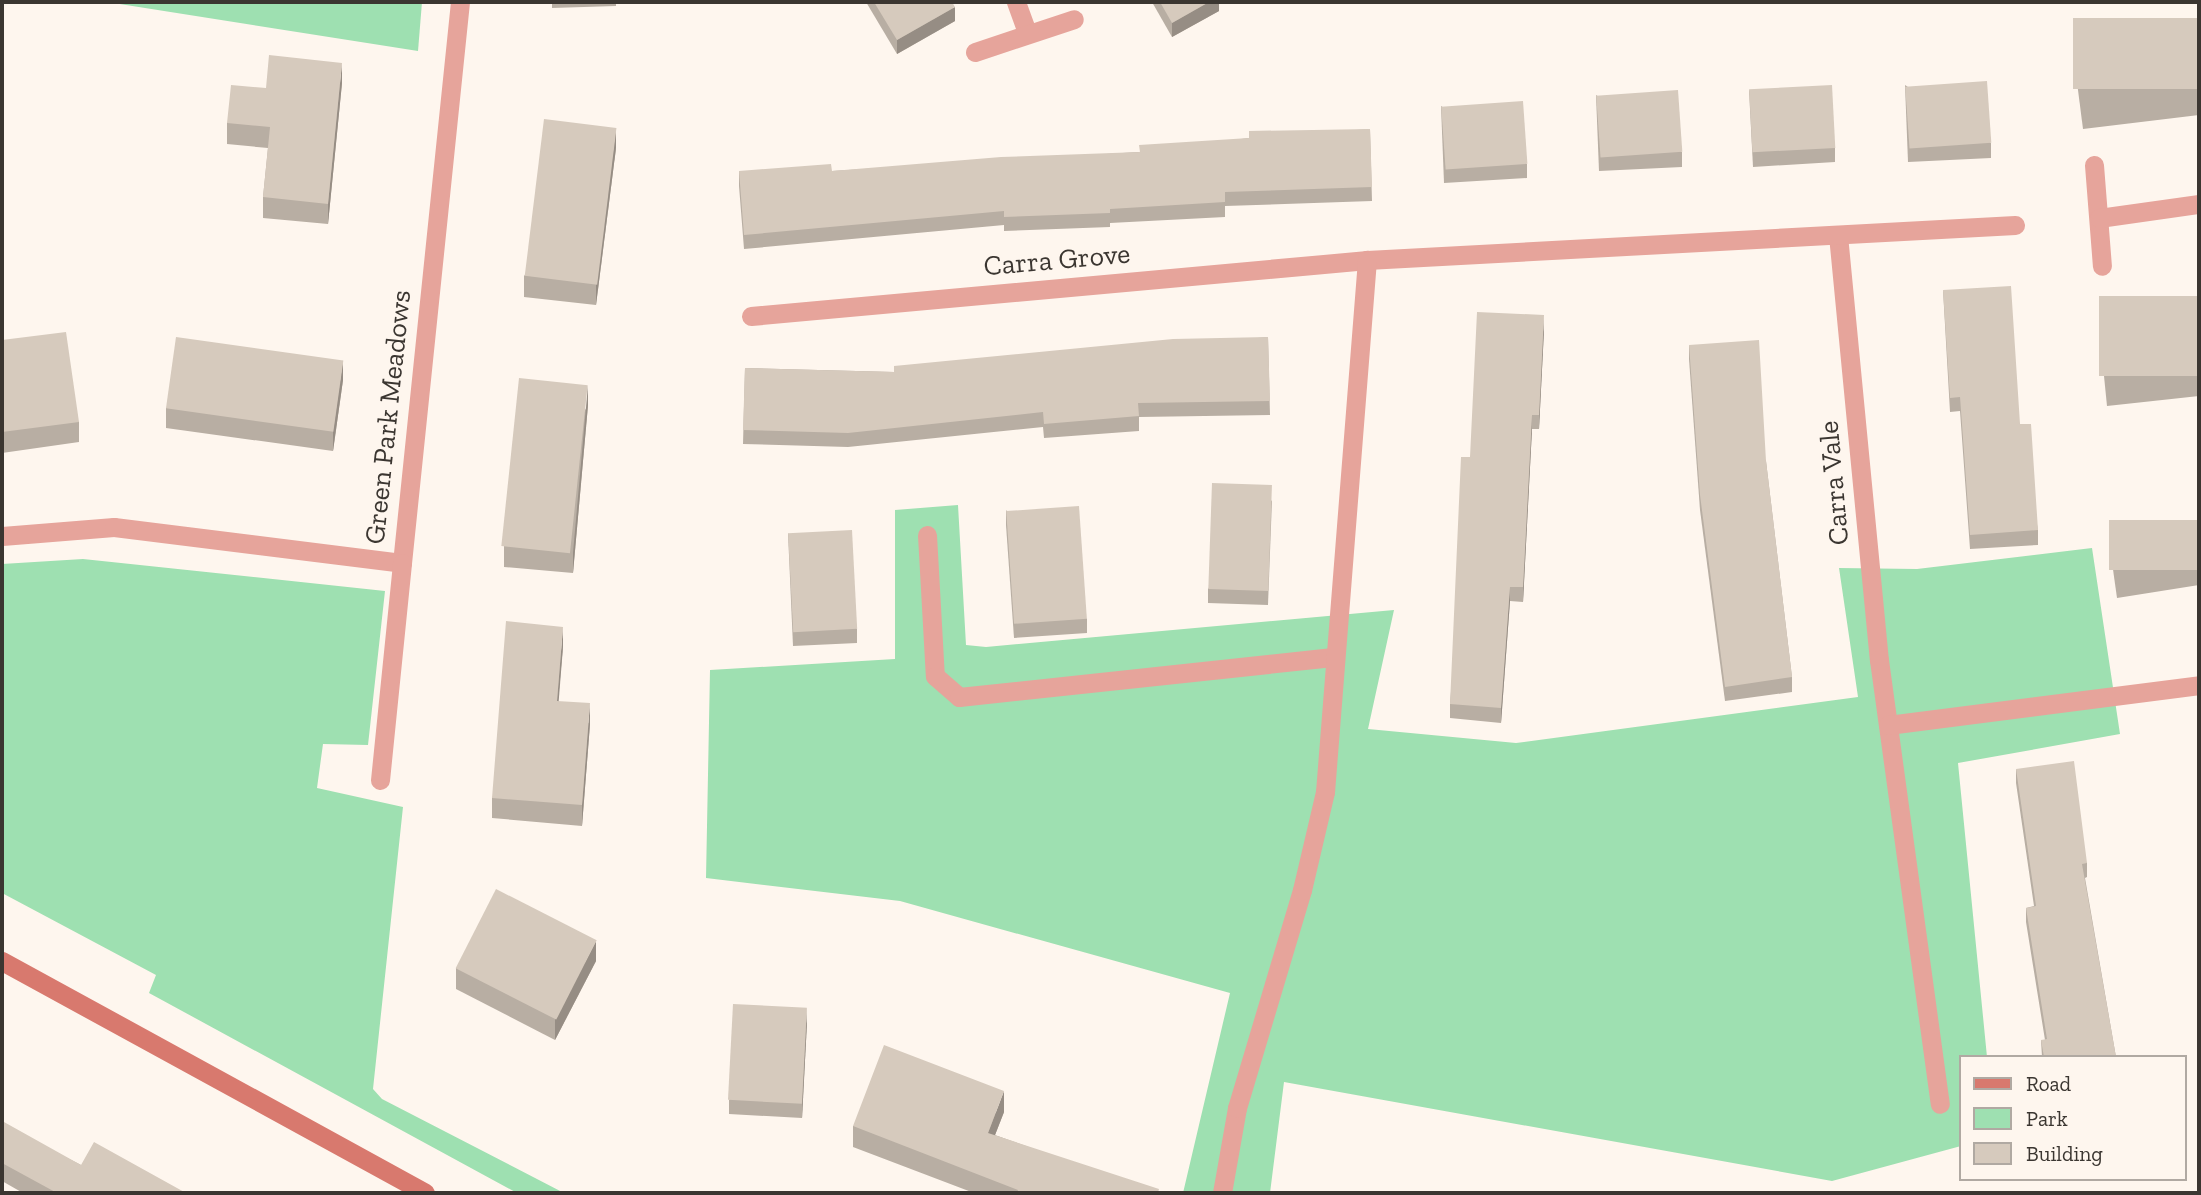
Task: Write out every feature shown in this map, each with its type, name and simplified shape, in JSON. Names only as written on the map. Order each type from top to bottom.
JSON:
[{"type":"main road","points":[[2,961],[425,1193]]},
{"type":"street","name":"Green Park Meadows","points":[[2,536],[114,527],[402,563],[460,2]]},
{"type":"street","points":[[1016,2],[1027,32]]},
{"type":"street","points":[[975,51],[1074,19]]},
{"type":"street","points":[[2094,166],[2102,266]]},
{"type":"street","points":[[2099,218],[2199,204]]},
{"type":"street","points":[[1222,1193],[1237,1108],[1302,890],[1325,792],[1333,657],[1367,260],[2015,225]]},
{"type":"street","name":"Carra Vale","points":[[1838,235],[1888,725],[1940,1104]]},
{"type":"street","name":"Carra Grove","points":[[751,316],[1367,260]]},
{"type":"street","points":[[927,535],[935,676],[959,697],[1333,657]]},
{"type":"street","points":[[380,780],[402,563]]},
{"type":"street","points":[[1888,725],[2199,685]]},
{"type":"green space","points":[[107,2],[422,2],[418,51]]},
{"type":"green space","points":[[958,505],[966,645],[986,647],[1394,610],[1368,729],[1516,743],[1858,697],[1839,568],[1917,569],[2092,548],[2120,734],[1958,763],[1987,1055],[1960,1055],[1960,1146],[1832,1181],[1284,1082],[1270,1193],[1183,1193],[1230,993],[900,901],[706,878],[710,670],[895,659],[895,510]]},
{"type":"green space","points":[[83,559],[385,591],[368,745],[323,744],[317,788],[403,807],[373,1089],[382,1099],[564,1193],[517,1193],[149,993],[156,975],[2,893],[2,564]]},
{"type":"building","points":[[874,2],[952,2],[955,7],[897,40]]},
{"type":"building","points":[[1160,2],[1209,2],[1172,23]]},
{"type":"building","points":[[2073,18],[2199,18],[2199,89],[2073,89]]},
{"type":"building","points":[[269,55],[342,63],[328,204],[263,197],[270,127],[227,123],[231,85],[266,88]]},
{"type":"building","points":[[1987,81],[1991,143],[1910,149],[1905,87]]},
{"type":"building","points":[[1832,85],[1835,148],[1752,152],[1749,89]]},
{"type":"building","points":[[1678,90],[1682,152],[1601,158],[1596,96]]},
{"type":"building","points":[[1523,101],[1527,164],[1446,170],[1441,107]]},
{"type":"building","points":[[544,119],[616,128],[597,285],[525,276]]},
{"type":"building","points":[[1370,129],[1372,187],[1225,192],[1225,202],[1110,209],[1110,213],[1004,217],[1004,211],[744,235],[739,171],[831,164],[832,171],[1001,157],[1140,152],[1139,145],[1249,138],[1249,131]]},
{"type":"building","points":[[2011,286],[2020,424],[2031,424],[2038,530],[1970,535],[1960,397],[1950,398],[1943,290]]},
{"type":"building","points":[[2099,296],[2199,296],[2199,376],[2099,376]]},
{"type":"building","points":[[1477,312],[1544,315],[1539,415],[1532,415],[1523,587],[1510,587],[1501,708],[1450,704],[1461,457],[1470,457]]},
{"type":"building","points":[[66,332],[79,422],[2,432],[2,340]]},
{"type":"building","points":[[176,337],[343,361],[333,432],[166,408]]},
{"type":"building","points":[[1268,337],[1270,401],[1138,403],[1139,416],[1044,424],[1043,412],[848,433],[743,430],[745,368],[894,372],[894,366],[1173,339]]},
{"type":"building","points":[[1759,340],[1766,461],[1792,677],[1725,687],[1700,495],[1689,345]]},
{"type":"building","points":[[519,378],[588,385],[570,553],[501,546]]},
{"type":"building","points":[[1212,483],[1272,485],[1268,591],[1208,589]]},
{"type":"building","points":[[1079,506],[1087,619],[1014,624],[1006,511]]},
{"type":"building","points":[[2109,520],[2199,520],[2199,570],[2109,570]]},
{"type":"building","points":[[852,530],[857,629],[793,632],[788,533]]},
{"type":"building","points":[[506,621],[563,627],[557,701],[590,703],[582,805],[492,798]]},
{"type":"building","points":[[2074,761],[2087,863],[2082,864],[2116,1055],[2044,1055],[2041,1040],[2047,1039],[2026,908],[2036,906],[2016,769]]},
{"type":"building","points":[[496,889],[597,940],[556,1020],[456,968]]},
{"type":"building","points":[[733,1004],[807,1008],[802,1104],[728,1100]]},
{"type":"building","points":[[884,1045],[1004,1091],[988,1133],[1159,1189],[1158,1193],[1017,1193],[1018,1190],[853,1126]]},
{"type":"building","points":[[4,1122],[81,1165],[94,1142],[186,1193],[57,1193],[2,1163]]}]
